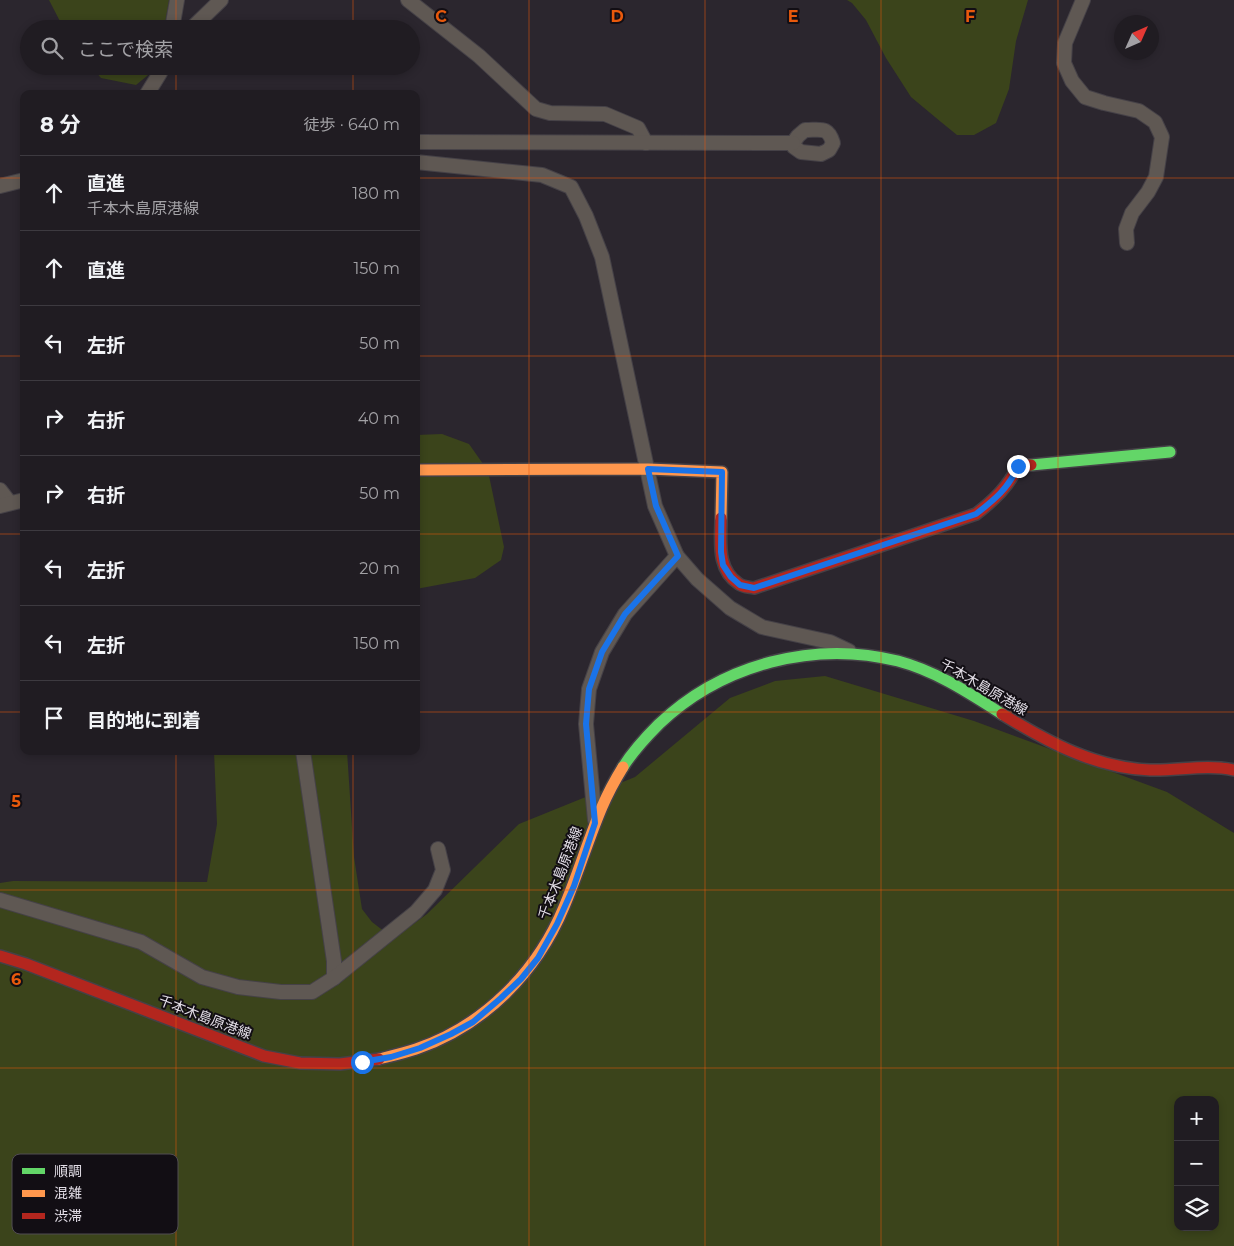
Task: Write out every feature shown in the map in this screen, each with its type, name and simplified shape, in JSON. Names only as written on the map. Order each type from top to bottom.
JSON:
[{"type":"main road","points":[[420,470],[648,469],[722,472],[721,552],[723,565],[731,577],[740,585],[754,588],[976,514],[995,498],[1013,477],[1018,466],[1170,452]]},
{"type":"main road","name":"千本木島原港線","points":[[0,956],[26,964],[264,1056],[298,1063],[333,1064],[391,1057],[420,1048],[473,1022],[521,979],[538,958],[557,924],[574,886],[595,823],[610,789],[625,763],[642,741],[684,702],[710,685],[762,663],[790,657],[820,654],[854,654],[887,659],[915,667],[942,678],[1048,741],[1102,762],[1130,768],[1160,771],[1210,766],[1234,770]]},
{"type":"street","points":[[174,20],[177,0]]},
{"type":"street","points":[[201,20],[221,0]]},
{"type":"street","points":[[408,0],[479,56],[536,109],[550,113],[605,114],[638,128],[646,142]]},
{"type":"street","points":[[1083,0],[1064,43],[1064,63],[1072,81],[1085,97],[1139,111],[1155,122],[1162,136],[1156,177],[1148,192],[1132,213],[1126,229],[1127,243]]},
{"type":"street","points":[[149,90],[159,75]]},
{"type":"street","points":[[420,142],[793,143]]},
{"type":"street","points":[[420,162],[542,175],[571,187],[586,216],[602,257],[656,506],[678,556],[697,579],[730,608],[762,627],[830,642],[854,654]]},
{"type":"street","points":[[0,186],[20,181]]},
{"type":"street","points":[[0,490],[11,503]]},
{"type":"street","points":[[595,823],[586,724],[589,689],[602,652],[625,614],[678,556]]},
{"type":"street","points":[[304,755],[334,962],[334,978]]},
{"type":"street","points":[[0,900],[141,942],[202,977],[238,988],[281,992],[312,992],[334,978],[416,912],[435,890],[443,870],[438,849]]},
{"type":"green space","points":[[49,0],[169,0],[166,20],[59,20]]},
{"type":"green space","points":[[847,0],[1028,0],[1016,41],[1009,89],[996,123],[974,135],[957,135],[941,122],[911,97],[886,58],[866,20],[852,3]]},
{"type":"green space","points":[[98,75],[148,75],[136,85],[101,78]]},
{"type":"green space","points":[[442,434],[469,444],[488,471],[504,547],[501,560],[475,578],[420,588],[420,435]]},
{"type":"green space","points":[[825,676],[974,721],[1167,792],[1234,833],[1234,1246],[0,1246],[0,883],[13,881],[207,882],[217,824],[214,755],[347,755],[354,857],[362,909],[372,922],[385,932],[400,934],[427,914],[519,824],[635,777],[730,698],[775,681]]},
{"type":"traffic: fast","points":[[1031,465],[1170,452]]},
{"type":"traffic: fast","points":[[623,767],[640,744],[659,724],[684,703],[711,686],[740,672],[771,662],[802,656],[866,655],[912,665],[965,691],[1002,714]]},
{"type":"traffic: slow","points":[[420,470],[648,469],[722,472],[721,518]]},
{"type":"traffic: slow","points":[[379,1059],[416,1049],[441,1039],[464,1026],[486,1011],[523,974],[553,931],[569,895],[602,807],[623,767]]},
{"type":"traffic: jam","points":[[721,518],[721,554],[726,571],[739,584],[754,588],[976,514],[1000,493],[1018,466],[1031,465]]},
{"type":"traffic: jam","points":[[1002,714],[1073,752],[1110,764],[1150,770],[1202,768],[1234,770]]},
{"type":"traffic: jam","points":[[0,956],[26,964],[264,1056],[300,1063],[340,1064],[379,1059]]},
{"type":"route","points":[[362,1062],[391,1057],[420,1048],[473,1022],[521,979],[538,958],[557,924],[574,886],[595,823],[586,724],[589,689],[602,652],[625,614],[678,556],[656,506],[648,469],[722,472],[721,552],[723,565],[731,577],[740,585],[754,588],[976,514],[995,498],[1013,477],[1018,466]]}]
